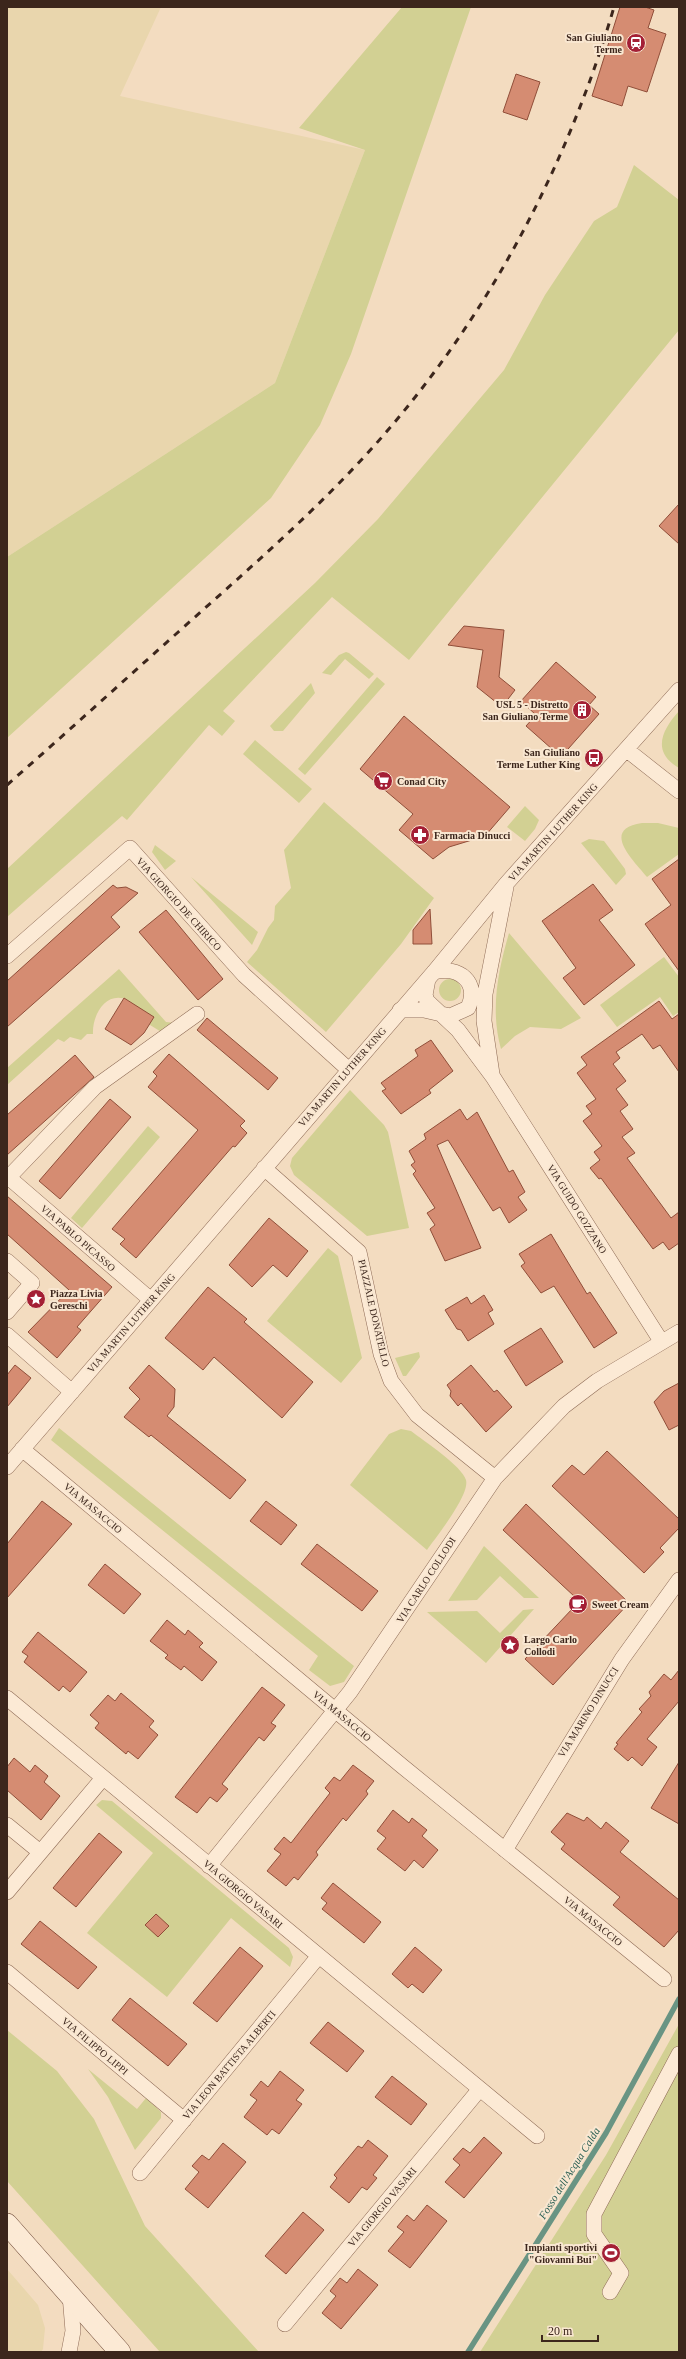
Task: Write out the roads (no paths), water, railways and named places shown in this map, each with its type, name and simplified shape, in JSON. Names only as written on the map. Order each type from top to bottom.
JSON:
[{"type":"street","name":"VIA MARTIN LUTHER KING","points":[[7,1466],[431,976],[506,884],[679,690]]},
{"type":"street","points":[[627,750],[679,790]]},
{"type":"street","name":"VIA GIORGIO DE CHIRICO","points":[[7,956],[130,848],[244,975],[349,1070]]},
{"type":"street","name":"VIA GUIDO GOZZANO","points":[[493,1077],[484,1021],[488,971],[506,884]]},
{"type":"street","name":"VIA GUIDO GOZZANO","points":[[484,1021],[471,998],[470,986],[460,974],[448,970],[431,976],[425,995],[431,1007],[458,1030],[493,1077],[660,1341]]},
{"type":"street","points":[[400,1010],[424,1010],[450,1016],[468,1008],[471,998]]},
{"type":"street","points":[[8,1177],[95,1086],[197,1014]]},
{"type":"street","name":"PIAZZALE DONATELLO","points":[[264,1168],[359,1252],[381,1354],[391,1381],[417,1416],[495,1478]]},
{"type":"street","name":"VIA PABLO PICASSO","points":[[8,1177],[150,1300]]},
{"type":"street","points":[[7,1261],[32,1283],[7,1312]]},
{"type":"street","name":"VIA CARLO COLLODI","points":[[209,1866],[336,1710],[371,1663],[468,1515],[495,1478],[564,1406],[597,1381],[660,1341],[679,1332]]},
{"type":"street","points":[[7,1335],[72,1392]]},
{"type":"street","name":"VIA MASACCIO","points":[[22,1449],[336,1710],[664,1979]]},
{"type":"street","name":"VIA MARINO DINUCCI","points":[[506,1850],[622,1659],[679,1580]]},
{"type":"street","name":"VIA GIORGIO VASARI","points":[[7,1698],[536,2136]]},
{"type":"street","points":[[7,1892],[103,1778]]},
{"type":"street","points":[[7,1825],[40,1852]]},
{"type":"street","name":"VIA LEON BATTISTA ALBERTI","points":[[140,2173],[318,1957]]},
{"type":"street","name":"VIA FILIPPO LIPPI","points":[[7,1972],[184,2120]]},
{"type":"street","points":[[610,2292],[621,2273],[594,2234],[594,2214],[679,2054]]},
{"type":"street","name":"VIA GIORGIO VASARI","points":[[285,2324],[479,2090]]},
{"type":"street","points":[[7,2224],[120,2352]]},
{"type":"street","points":[[69,2352],[73,2331],[70,2295]]},
{"type":"waterway","name":"Fosso dell'Acqua Calda","points":[[468,2352],[606,2133],[679,1999]]},
{"type":"railway","points":[[7,785],[252,566],[302,519],[351,471],[415,398],[487,295],[547,184],[595,67],[614,7]]},
{"type":"place","name":"San Giuliano Terme","points":[[636,43]]},
{"type":"place","name":"USL 5 - Distretto San Giuliano Terme","points":[[582,710]]},
{"type":"place","name":"San Giuliano Terme Luther King","points":[[594,758]]},
{"type":"place","name":"Conad City","points":[[383,781]]},
{"type":"place","name":"Farmacia Dinucci","points":[[420,835]]},
{"type":"place","name":"Piazza Livia Gereschi","points":[[36,1299]]},
{"type":"place","name":"Sweet Cream","points":[[578,1604]]},
{"type":"place","name":"Largo Carlo Collodi","points":[[510,1645]]},
{"type":"place","name":"Impianti sportivi \"Giovanni Bui\"","points":[[611,2253]]}]
